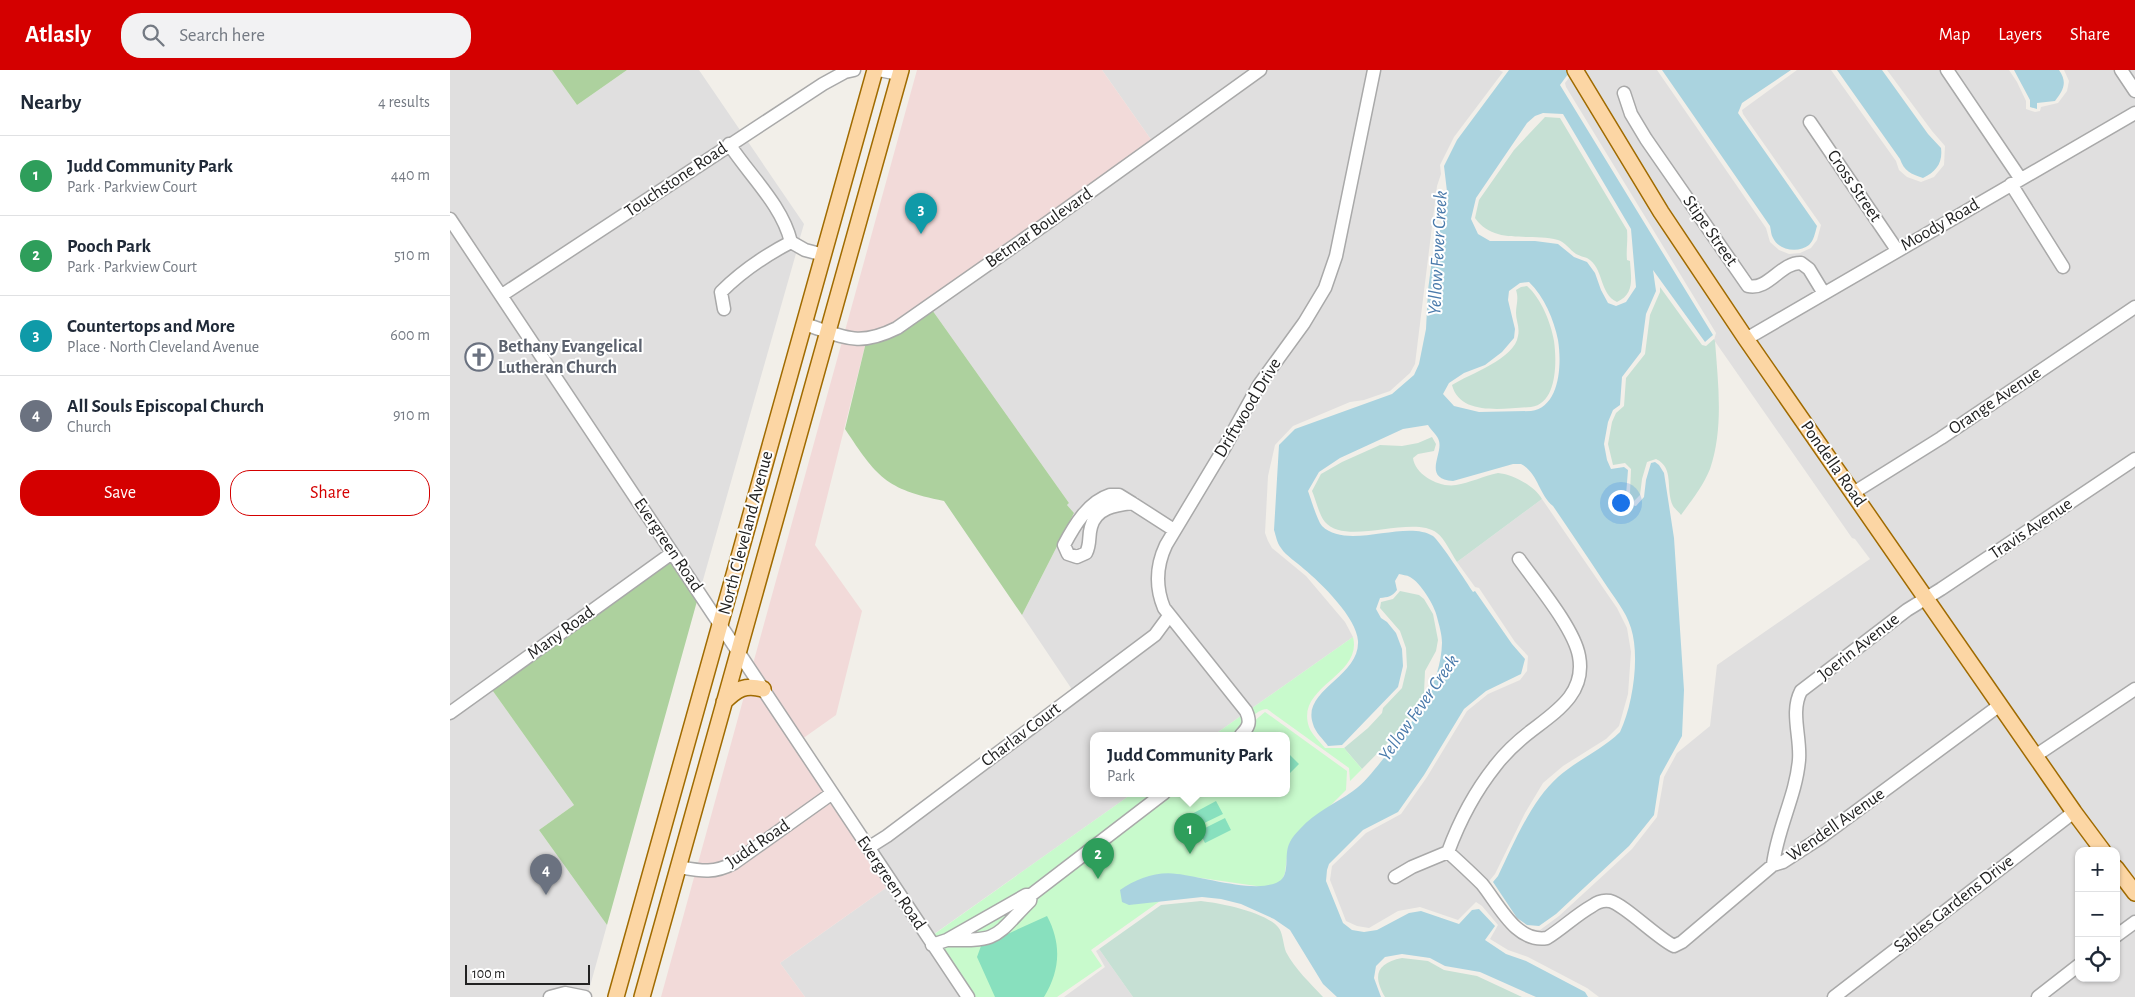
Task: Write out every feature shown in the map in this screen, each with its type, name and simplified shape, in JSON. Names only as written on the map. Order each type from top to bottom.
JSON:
[{"type":"main road","name":"North Cleveland Avenue","points":[[616,997],[877,70]]},
{"type":"main road","name":"Pondella Road","points":[[1575,70],[1661,212],[1746,339],[2100,847]]},
{"type":"main road","name":"North Cleveland Avenue","points":[[642,997],[900,72]]},
{"type":"main road","points":[[763,472],[786,480]]},
{"type":"main road","points":[[724,702],[736,690],[744,687],[753,686],[763,689]]},
{"type":"main road","points":[[2120,873],[2135,893]]},
{"type":"street","name":"Touchstone Road","points":[[502,295],[729,144],[823,84],[854,70]]},
{"type":"street","points":[[877,70],[900,72]]},
{"type":"street","name":"Driftwood Drive","points":[[1244,732],[1250,720],[1238,701],[1169,616],[1160,600],[1157,579],[1162,553],[1259,385],[1304,323],[1325,288],[1336,256],[1374,70]]},
{"type":"street","points":[[1947,70],[2016,181],[2063,267]]},
{"type":"street","points":[[2121,70],[2135,91]]},
{"type":"street","name":"Betmar Boulevard","points":[[804,324],[850,338],[870,339],[897,328],[1047,223],[1257,71]]},
{"type":"street","name":"Stipe Street","points":[[1624,92],[1637,126],[1748,286],[1757,286],[1791,265],[1801,263],[1809,269],[1823,292]]},
{"type":"street","name":"Moody Road","points":[[1746,339],[1823,292],[2135,113]]},
{"type":"street","name":"Cross Street","points":[[1810,122],[1897,250]]},
{"type":"street","points":[[729,144],[765,192],[789,232],[792,242],[806,250],[824,255]]},
{"type":"street","name":"Evergreen Road","points":[[450,219],[739,651],[831,794],[968,997]]},
{"type":"street","points":[[724,308],[721,292],[775,250],[792,242]]},
{"type":"street","name":"Orange Avenue","points":[[1853,494],[1941,438],[2135,307]]},
{"type":"street","name":"Travis Avenue","points":[[1926,598],[2135,459]]},
{"type":"street","points":[[1087,520],[1093,504],[1100,498],[1119,495],[1174,530]]},
{"type":"street","name":"Many Road","points":[[452,708],[672,553]]},
{"type":"street","points":[[1395,877],[1412,867],[1448,852],[1481,786],[1492,770],[1514,745],[1566,704],[1580,676],[1579,655],[1572,636],[1519,559]]},
{"type":"street","name":"Joerin Avenue","points":[[1773,865],[1775,848],[1787,813],[1798,764],[1796,700],[1802,691],[1831,668],[1906,610],[1926,598]]},
{"type":"street","name":"Charlav Court","points":[[868,848],[887,836],[1155,635],[1169,616]]},
{"type":"street","points":[[2035,756],[2135,689]]},
{"type":"street","name":"Wendell Avenue","points":[[1448,852],[1482,885],[1513,924],[1521,932],[1533,938],[1548,938],[1591,906],[1600,901],[1610,901],[1674,946],[1682,942],[1773,865],[1783,862],[1827,833],[2000,705]]},
{"type":"street","name":"Judd Road","points":[[678,867],[713,872],[723,869],[831,794]]},
{"type":"street","points":[[932,945],[947,940],[1026,895],[1031,895],[1159,797]]},
{"type":"street","name":"Sables Gardens Drive","points":[[1834,997],[2074,812]]},
{"type":"street","points":[[947,940],[976,941],[994,936],[1008,926],[1030,902],[1031,895]]},
{"type":"street","points":[[2120,933],[2135,922]]},
{"type":"street","points":[[2038,997],[2075,968]]},
{"type":"street","points":[[550,997],[565,993],[585,997]]},
{"type":"shaded area","points":[[450,70],[552,70],[577,105],[627,70],[699,70],[804,224],[799,241],[761,195],[786,240],[716,293],[720,314],[729,312],[726,293],[746,276],[791,247],[797,250],[699,594],[485,680],[574,805],[539,830],[607,925],[587,997],[450,997]]},
{"type":"shaded area","points":[[917,70],[1102,70],[1152,141],[938,302],[867,338],[815,545],[862,611],[836,715],[795,744],[890,885],[780,963],[805,997],[661,997]]},
{"type":"shaded area","points":[[1102,70],[1499,70],[1503,72],[1454,137],[1440,165],[1441,174],[1437,186],[1415,364],[1410,373],[1390,391],[1364,400],[1350,402],[1293,426],[1275,445],[1268,476],[1265,533],[1268,541],[1272,548],[1306,576],[1345,622],[1353,637],[1218,732],[1090,732],[1090,797],[1127,797],[927,939],[965,997],[805,997],[780,963],[890,885],[867,847],[1073,691],[1022,615],[1074,513],[1067,505],[1069,503],[930,307],[1152,141]]},
{"type":"shaded area","points":[[1581,70],[1657,70],[1766,228],[1770,242],[1779,250],[1789,254],[1800,253],[1811,248],[1817,240],[1821,225],[1742,110],[1797,70],[1831,70],[1896,161],[1899,170],[1907,177],[1921,182],[1934,177],[1944,165],[1945,146],[1887,70],[2009,70],[2026,101],[2026,109],[2035,112],[2040,111],[2041,107],[2058,103],[2067,91],[2069,81],[2064,70],[2135,70],[2135,108],[1747,332],[1665,209]]},
{"type":"shaded area","points":[[1572,74],[2094,847],[2075,847],[2075,982],[2120,982],[2120,881],[2135,901],[2135,997],[1599,997],[1587,988],[1528,957],[1508,950],[1490,939],[1498,925],[1482,906],[1476,902],[1458,920],[1420,907],[1398,911],[1369,928],[1357,926],[1346,921],[1330,880],[1332,866],[1366,833],[1401,814],[1427,777],[1467,711],[1488,694],[1520,680],[1527,671],[1528,656],[1515,642],[1479,588],[1475,587],[1457,562],[1542,499],[1617,608],[1627,628],[1631,652],[1628,694],[1619,726],[1606,739],[1563,766],[1543,783],[1525,813],[1495,874],[1490,880],[1489,883],[1514,921],[1525,929],[1540,930],[1559,916],[1632,849],[1657,817],[1664,777],[1677,753],[1710,726],[1717,665],[1870,559],[1855,539],[1852,538],[1714,340],[1716,333],[1565,83]]},
{"type":"shaded area","points":[[2135,118],[2135,885],[2120,865],[2120,847],[2106,847],[1752,340]]},
{"type":"shaded area","points":[[1099,949],[1133,997],[1064,997],[1105,967],[1096,951]]},
{"type":"green space","points":[[552,70],[627,70],[577,105]]},
{"type":"green space","points":[[1545,117],[1560,118],[1627,230],[1627,260],[1630,261],[1631,285],[1627,295],[1617,302],[1607,293],[1592,262],[1576,254],[1561,241],[1547,238],[1502,235],[1483,227],[1475,218],[1479,200],[1514,150]]},
{"type":"green space","points":[[1527,286],[1541,304],[1553,334],[1555,370],[1546,398],[1540,404],[1531,407],[1497,409],[1474,406],[1464,402],[1457,395],[1452,385],[1490,365],[1509,352],[1518,336],[1516,290]]},
{"type":"green space","points":[[1660,287],[1702,345],[1706,346],[1714,339],[1715,341],[1719,405],[1717,438],[1710,469],[1697,493],[1681,515],[1673,506],[1668,473],[1662,463],[1656,459],[1647,462],[1640,495],[1634,501],[1630,493],[1631,469],[1625,463],[1613,465],[1608,444],[1612,422],[1616,413],[1624,406],[1626,378],[1645,354],[1650,315],[1660,292]]},
{"type":"green space","points":[[930,307],[1069,503],[1067,505],[1074,513],[1022,615],[944,501],[908,491],[895,486],[884,478],[866,459],[845,429],[867,338]]},
{"type":"green space","points":[[1432,437],[1436,444],[1434,451],[1418,454],[1413,458],[1418,470],[1429,479],[1443,484],[1456,485],[1498,473],[1504,474],[1529,485],[1542,499],[1457,562],[1440,536],[1426,528],[1412,527],[1348,532],[1335,529],[1325,522],[1312,491],[1321,474],[1342,462],[1380,445],[1402,446],[1418,443]]},
{"type":"green space","points":[[667,549],[699,594],[607,925],[539,830],[574,805],[485,680]]},
{"type":"green space","points":[[1400,591],[1419,595],[1424,599],[1433,614],[1438,640],[1436,651],[1425,671],[1424,693],[1409,721],[1362,769],[1344,748],[1368,728],[1382,713],[1383,708],[1402,688],[1407,667],[1406,648],[1400,631],[1380,608],[1381,602],[1393,599]]},
{"type":"green space","points":[[1353,637],[1353,650],[1348,662],[1319,691],[1311,701],[1307,713],[1310,730],[1325,748],[1344,748],[1362,769],[1350,781],[1349,768],[1267,709],[1254,715],[1240,732],[1218,732]]},
{"type":"green space","points":[[1265,712],[1347,771],[1346,790],[1288,848],[1285,873],[1278,889],[1194,877],[1091,950],[1102,966],[1057,997],[972,997],[942,949],[961,933],[1001,910],[1162,797],[1290,797],[1290,732],[1245,732],[1253,722]]},
{"type":"green space","points":[[1290,755],[1299,764],[1290,773]]},
{"type":"green space","points":[[1127,797],[1157,797],[1106,841],[939,947],[926,940]]},
{"type":"green space","points":[[1216,801],[1223,814],[1196,827],[1190,815]]},
{"type":"green space","points":[[1225,818],[1231,830],[1205,843],[1199,831]]},
{"type":"green space","points":[[1201,901],[1242,909],[1272,922],[1280,929],[1286,952],[1294,964],[1323,997],[1133,997],[1099,949],[1161,905]]},
{"type":"green space","points":[[1047,916],[1055,937],[1057,957],[1053,977],[1044,997],[995,997],[977,957],[981,946]]},
{"type":"green space","points":[[1402,958],[1428,961],[1444,970],[1477,976],[1522,997],[1385,997],[1379,982],[1379,971],[1387,963]]},
{"type":"water","name":"Yellow Fever Creek","points":[[1509,70],[1571,70],[1560,85],[1713,335],[1705,342],[1653,270],[1656,291],[1646,314],[1641,352],[1622,377],[1620,405],[1613,410],[1608,422],[1604,444],[1611,469],[1624,467],[1628,470],[1626,495],[1631,505],[1636,506],[1644,497],[1651,463],[1655,462],[1659,465],[1664,473],[1674,538],[1684,690],[1682,736],[1660,776],[1654,815],[1629,846],[1556,914],[1539,926],[1527,925],[1517,918],[1493,882],[1498,876],[1516,837],[1531,811],[1548,787],[1565,771],[1620,732],[1632,695],[1635,666],[1634,639],[1626,616],[1619,604],[1553,506],[1544,496],[1535,478],[1527,468],[1521,464],[1513,464],[1453,481],[1444,479],[1438,476],[1436,471],[1439,441],[1428,425],[1403,429],[1340,458],[1319,472],[1308,491],[1320,523],[1333,533],[1346,536],[1408,531],[1421,532],[1433,536],[1447,553],[1473,592],[1475,591],[1512,644],[1525,659],[1521,674],[1486,691],[1464,709],[1424,775],[1398,812],[1363,830],[1329,864],[1326,881],[1343,923],[1352,930],[1364,932],[1377,930],[1409,913],[1421,911],[1459,924],[1472,910],[1479,909],[1495,926],[1485,940],[1506,954],[1526,961],[1585,992],[1588,997],[1536,997],[1480,972],[1445,966],[1430,958],[1402,954],[1385,957],[1376,966],[1374,978],[1381,997],[1337,997],[1323,984],[1290,930],[1274,919],[1241,904],[1202,897],[1129,905],[1122,902],[1120,890],[1140,879],[1169,873],[1246,886],[1272,884],[1281,880],[1286,869],[1288,847],[1295,835],[1312,818],[1353,791],[1367,778],[1407,728],[1431,688],[1437,673],[1442,643],[1436,612],[1418,584],[1409,576],[1399,574],[1395,581],[1397,590],[1390,596],[1380,598],[1376,609],[1381,618],[1396,633],[1402,649],[1403,666],[1398,687],[1342,745],[1328,746],[1314,727],[1312,712],[1315,702],[1322,692],[1350,664],[1356,654],[1358,641],[1356,632],[1345,612],[1328,592],[1283,551],[1278,544],[1274,530],[1279,445],[1295,429],[1392,394],[1414,375],[1419,364],[1426,329],[1432,260],[1448,200],[1444,166],[1457,140]],"holes":[[[1543,113],[1563,114],[1631,229],[1636,287],[1626,302],[1616,306],[1608,303],[1595,273],[1587,262],[1574,257],[1558,244],[1535,241],[1490,241],[1478,234],[1471,219],[1476,198],[1527,123],[1535,116]],[[1529,282],[1548,309],[1558,340],[1559,372],[1557,383],[1548,402],[1541,408],[1531,411],[1479,412],[1454,406],[1443,394],[1449,383],[1464,373],[1485,365],[1502,352],[1514,338],[1515,329],[1508,300],[1509,291],[1520,283]]]},
{"type":"water","points":[[1662,70],[1791,70],[1742,103],[1738,113],[1817,226],[1809,245],[1795,250],[1784,248],[1776,242],[1770,226]]},
{"type":"water","points":[[1837,70],[1882,70],[1928,134],[1941,148],[1940,163],[1932,173],[1923,178],[1906,169]]},
{"type":"water","points":[[2014,70],[2059,70],[2064,83],[2062,90],[2055,101],[2037,103],[2037,109],[2030,107],[2030,100]]},
{"type":"place","name":"Countertops and More","points":[[921,234]]},
{"type":"place","name":"Bethany Evangelical Lutheran Church","points":[[479,357]]},
{"type":"place","name":"Judd Community Park","points":[[1190,854]]},
{"type":"place","name":"Pooch Park","points":[[1098,879]]},
{"type":"place","name":"All Souls Episcopal Church","points":[[546,895]]}]
